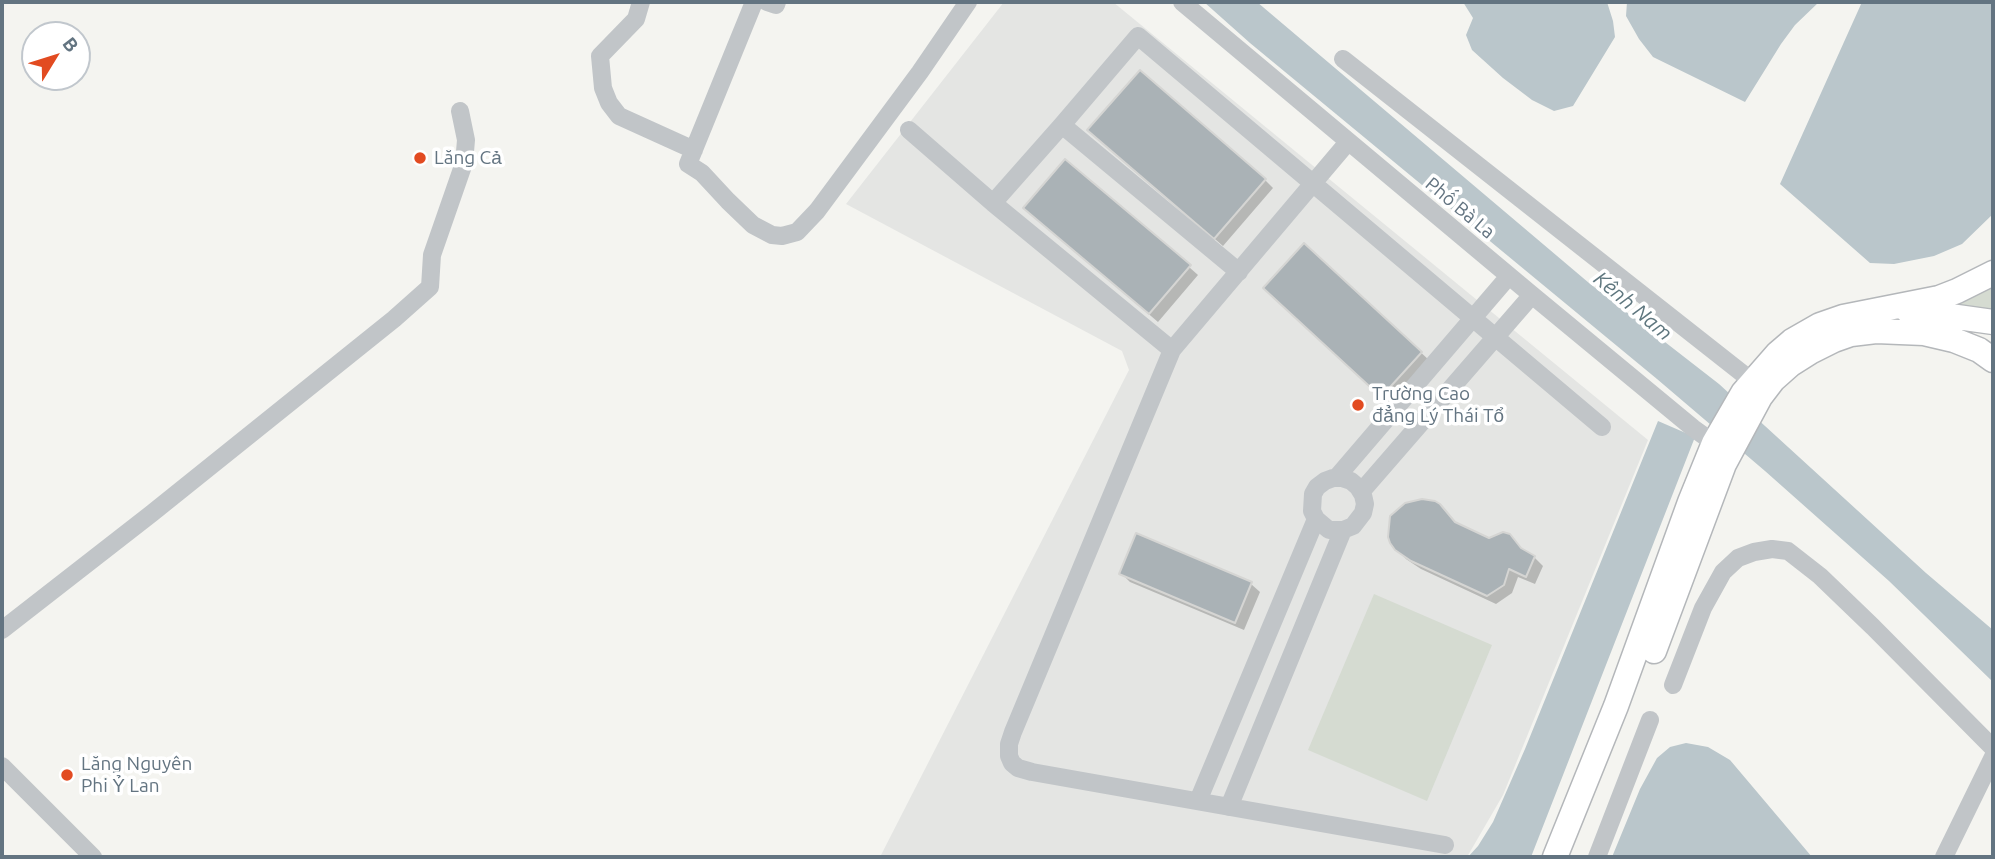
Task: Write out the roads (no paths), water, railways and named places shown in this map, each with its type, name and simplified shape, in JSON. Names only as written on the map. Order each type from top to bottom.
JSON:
[{"type":"highway","points":[[1756,389],[1773,358],[1792,341],[1821,325],[1843,317],[1948,295],[1993,274]]},
{"type":"highway","points":[[1891,308],[1993,322]]},
{"type":"highway","points":[[1573,857],[1672,603],[1734,406],[1810,352],[1851,334],[1876,331],[1924,333],[1954,340],[1979,350],[1993,360]]},
{"type":"highway","points":[[1555,857],[1616,706],[1690,502],[1719,454]]},
{"type":"street","points":[[641,2],[636,19],[600,56],[603,88],[609,103],[619,116],[694,150]]},
{"type":"street","points":[[754,2],[688,164],[702,173],[753,225],[772,235],[782,236],[797,232],[817,211],[968,2]]},
{"type":"street","points":[[767,2],[776,5],[777,2]]},
{"type":"street","name":"Phố Bà La","points":[[1182,2],[1693,428],[1719,454]]},
{"type":"street","points":[[993,203],[1138,36],[1602,427]]},
{"type":"street","points":[[1343,59],[1756,389]]},
{"type":"street","points":[[2,630],[384,328],[430,287],[432,255],[464,163],[466,140],[460,111]]},
{"type":"street","points":[[1062,125],[1239,272]]},
{"type":"street","points":[[909,130],[1172,351]]},
{"type":"street","points":[[1348,142],[1172,351],[1013,732],[1009,756],[1018,768],[1032,772],[1445,845]]},
{"type":"street","points":[[1336,478],[1509,276]]},
{"type":"street","points":[[1361,492],[1532,295]]},
{"type":"street","points":[[1336,478],[1351,481],[1361,492],[1365,504],[1363,513],[1353,526],[1343,530],[1329,530],[1316,519],[1312,511],[1313,494],[1325,481],[1336,478]]},
{"type":"street","points":[[1198,801],[1316,519]]},
{"type":"street","points":[[1229,807],[1343,530]]},
{"type":"street","points":[[1673,685],[1703,608],[1723,572],[1738,558],[1754,552],[1772,549],[1788,551],[1812,569],[1864,618],[1993,748]]},
{"type":"street","points":[[1597,857],[1650,720]]},
{"type":"street","points":[[1944,857],[1993,757]]},
{"type":"street","points":[[2,766],[93,857]]},
{"type":"place","name":"Lăng Cả","points":[[420,158]]},
{"type":"place","name":"Trường Cao đẳng Lý Thái Tổ","points":[[1358,405]]},
{"type":"place","name":"Lăng Nguyên Phi Ỷ Lan","points":[[67,775]]},
{"type":"water label","name":"Kênh Nam","points":[[1633,306]]}]
